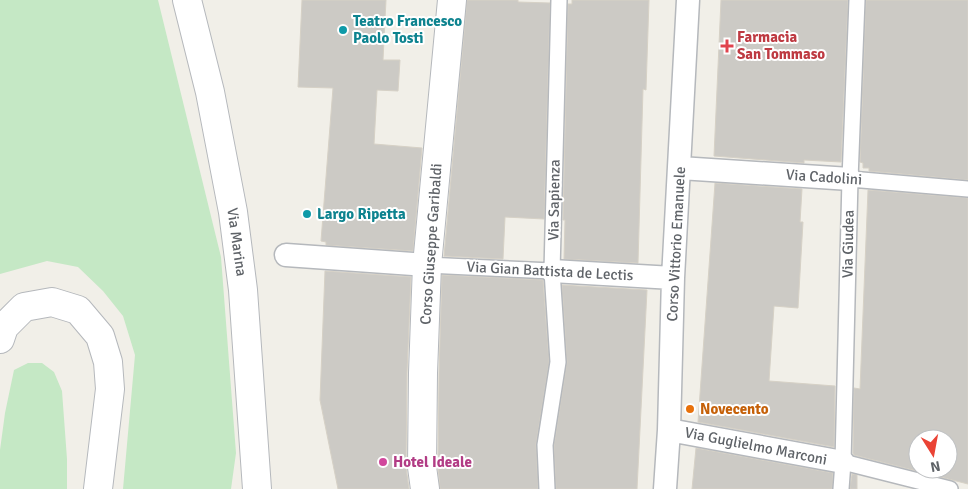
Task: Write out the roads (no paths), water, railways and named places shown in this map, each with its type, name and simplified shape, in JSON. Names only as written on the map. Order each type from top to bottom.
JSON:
[{"type":"street","name":"Via Marina","points":[[187,0],[210,92],[233,212],[243,290],[257,489]]},
{"type":"street","name":"Corso Giuseppe Garibaldi","points":[[425,489],[422,467],[427,265],[452,0]]},
{"type":"street","name":"Corso Vittorio Emanuele","points":[[664,489],[669,430],[673,278],[688,0]]},
{"type":"street","name":"Via Cadolini","points":[[680,168],[850,179]]},
{"type":"street","points":[[286,255],[427,265]]},
{"type":"street","name":"Via Gian Battista de Lectis","points":[[552,271],[673,278]]},
{"type":"street","points":[[0,339],[4,327],[24,307],[52,302],[78,310],[100,336],[108,362],[110,389],[98,489]]},
{"type":"street","name":"Via Guglielmo Marconi","points":[[669,430],[843,462]]},
{"type":"lane","name":"Via Sapienza","points":[[546,489],[545,445],[558,362],[552,271],[558,0]]},
{"type":"lane","name":"Via Giudea","points":[[841,489],[857,0]]},
{"type":"lane","name":"Via Cadolini","points":[[850,179],[968,189]]},
{"type":"lane","name":"Via Gian Battista de Lectis","points":[[427,265],[552,271]]},
{"type":"lane","points":[[843,462],[950,489]]},
{"type":"place","name":"Teatro Francesco Paolo Tosti","points":[[343,30]]},
{"type":"place","name":"Farmacia San Tommaso","points":[[727,46]]},
{"type":"place","name":"Largo Ripetta","points":[[307,214]]},
{"type":"place","name":"Novecento","points":[[690,409]]},
{"type":"place","name":"Hotel Ideale","points":[[383,462]]}]
